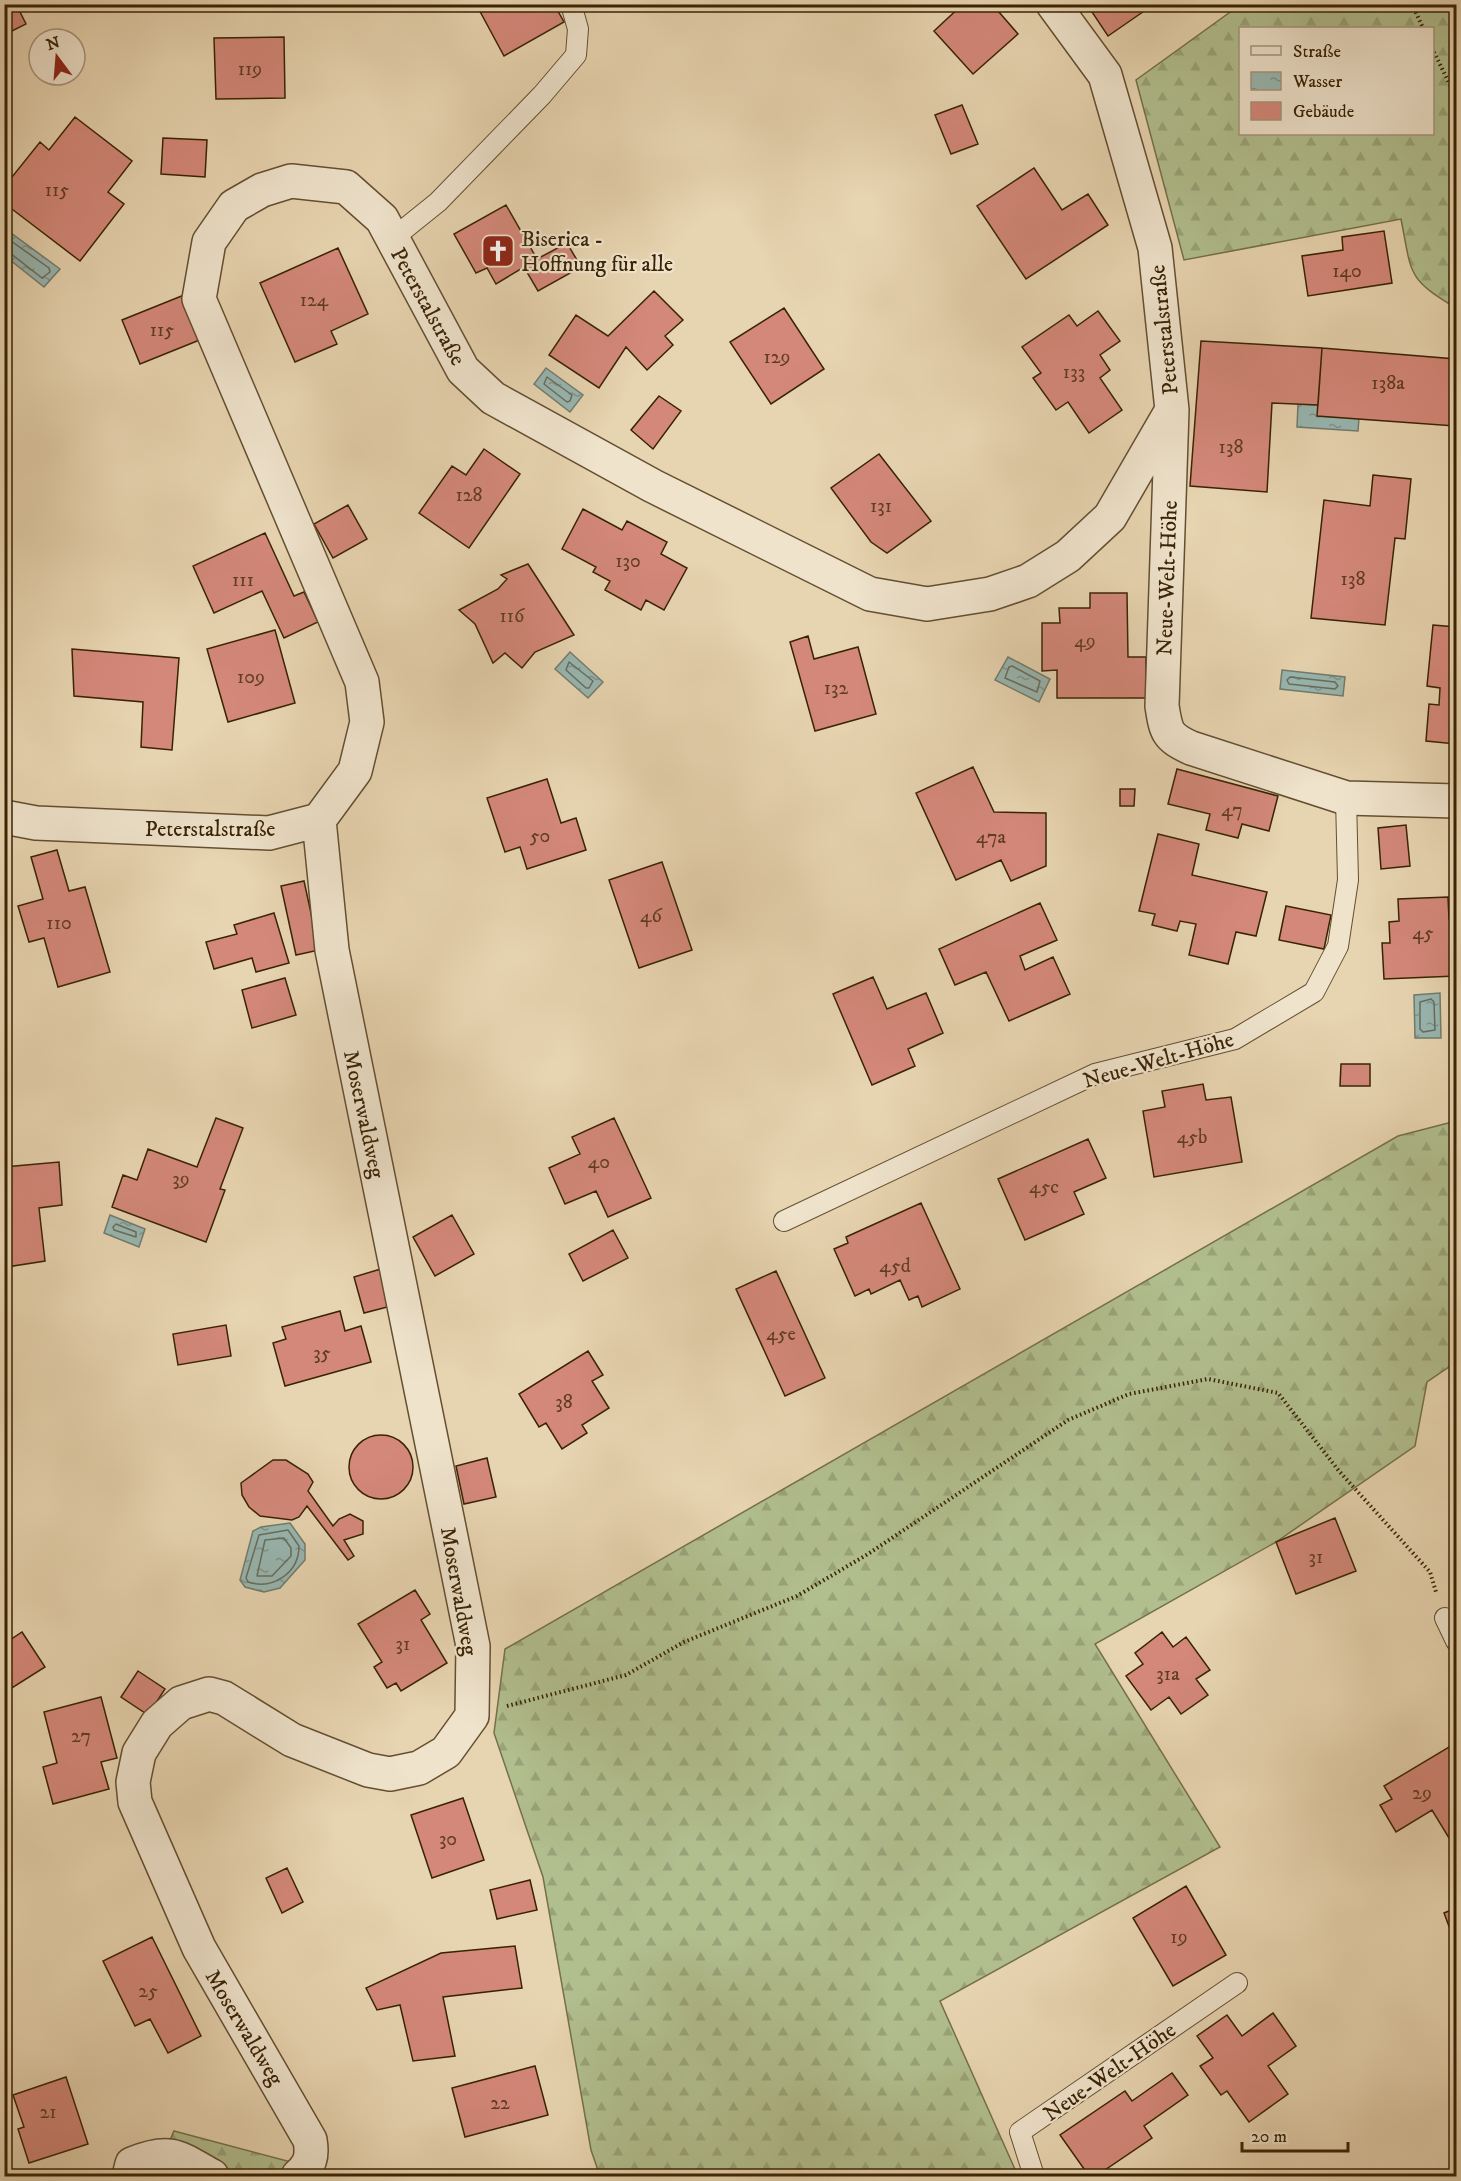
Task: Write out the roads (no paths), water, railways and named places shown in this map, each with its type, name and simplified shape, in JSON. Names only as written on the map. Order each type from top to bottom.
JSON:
[{"type":"street","name":"Peterstalstraße","points":[[4,817],[36,823],[269,832],[319,820],[355,771],[367,722],[362,682],[200,299],[209,242],[234,206],[262,190],[291,181],[346,187],[382,219],[463,370],[493,398],[653,486],[870,594],[927,604],[990,594],[1028,581],[1068,556],[1110,517],[1172,410],[1155,248],[1113,98],[1106,75],[1053,4]]},
{"type":"street","name":"Neue-Welt-Höhe","points":[[1172,410],[1162,706],[1165,726],[1172,739],[1191,748],[1346,798],[1456,801]]},
{"type":"street","name":"Moserwaldweg","points":[[298,2176],[308,2167],[312,2154],[310,2140],[194,1938],[135,1802],[134,1782],[139,1753],[157,1724],[181,1703],[209,1694],[224,1698],[292,1740],[368,1770],[390,1774],[419,1768],[446,1752],[472,1716],[473,1646],[332,950],[319,820]]},
{"type":"street","points":[[129,2176],[132,2164],[151,2156],[174,2155],[212,2176]]},
{"type":"lane","points":[[392,239],[438,202],[542,95],[576,54],[578,29],[571,4]]},
{"type":"lane","name":"Neue-Welt-Höhe","points":[[784,1221],[1095,1074],[1235,1039],[1314,992],[1338,946],[1348,880],[1346,798]]},
{"type":"lane","points":[[1445,1618],[1456,1641]]},
{"type":"lane","name":"Neue-Welt-Höhe","points":[[1034,2176],[1020,2132],[1237,1983]]},
{"type":"water","points":[[7,230],[60,269],[44,287],[5,256]]},
{"type":"water","points":[[546,368],[583,395],[570,412],[534,384]]},
{"type":"water","points":[[1298,404],[1318,405],[1359,418],[1358,431],[1297,427]]},
{"type":"water","points":[[570,652],[603,682],[588,698],[555,669]]},
{"type":"water","points":[[1008,657],[1050,679],[1039,702],[995,680]]},
{"type":"water","points":[[1282,670],[1345,677],[1343,696],[1280,689]]},
{"type":"water","points":[[1440,993],[1441,1038],[1415,1038],[1414,995]]},
{"type":"water","points":[[110,1215],[145,1229],[139,1247],[104,1233]]},
{"type":"water","points":[[290,1523],[305,1544],[305,1560],[280,1588],[264,1592],[245,1587],[240,1580],[253,1531],[261,1527]]},
{"type":"place","name":"Biserica - Hoffnung für alle","points":[[498,251]]}]
